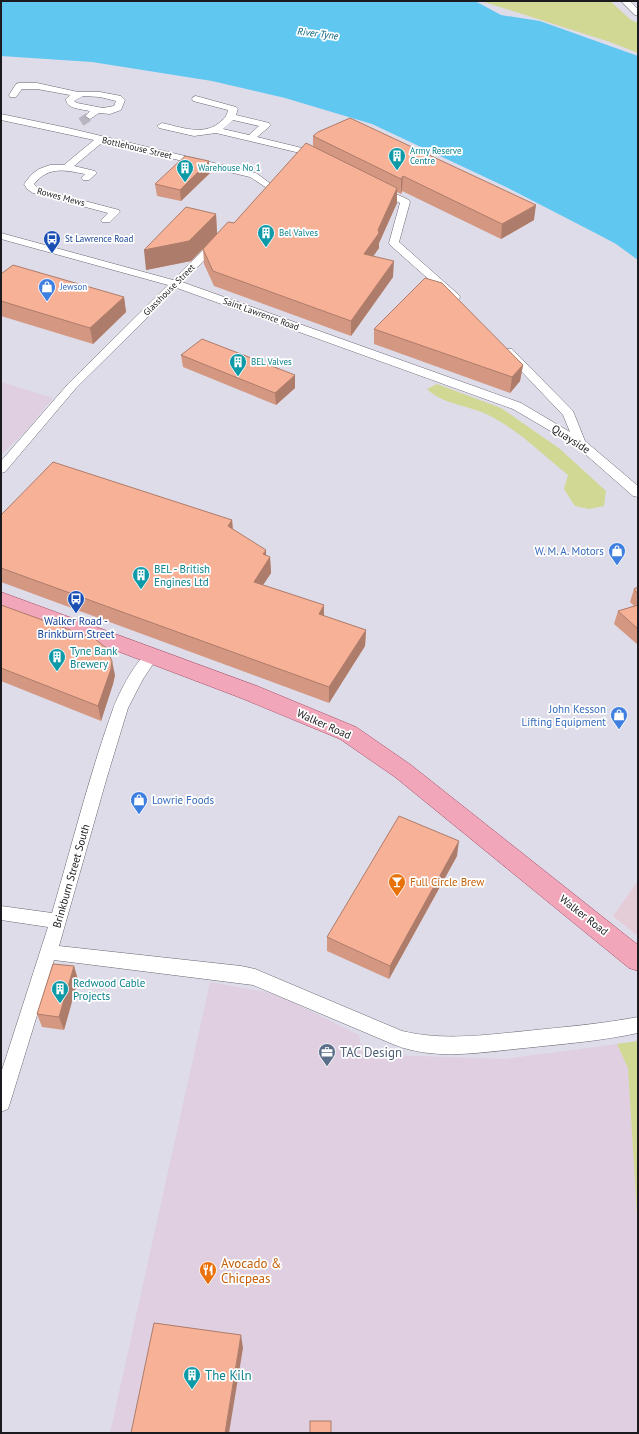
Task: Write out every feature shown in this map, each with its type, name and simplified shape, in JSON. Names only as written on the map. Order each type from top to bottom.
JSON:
[{"type":"main road","name":"Walker Road","points":[[1,599],[152,655],[348,733],[410,776],[638,960]]},
{"type":"street","points":[[626,1],[638,13]]},
{"type":"street","points":[[13,95],[19,86],[37,86],[77,94],[109,96],[121,100],[116,109],[106,112],[93,113],[71,103],[70,99],[77,94]]},
{"type":"street","points":[[196,99],[233,109],[231,117],[216,130]]},
{"type":"street","name":"Bottlehouse Street","points":[[1,117],[68,131],[253,175],[272,185],[262,195]]},
{"type":"street","points":[[231,117],[266,125],[251,138]]},
{"type":"street","points":[[68,131],[77,125]]},
{"type":"street","points":[[162,126],[194,133],[216,130],[306,149],[330,164]]},
{"type":"street","points":[[67,167],[101,139]]},
{"type":"street","points":[[293,161],[306,149]]},
{"type":"street","name":"Rowes Mews","points":[[86,178],[92,173],[57,166],[48,169],[31,182],[30,187],[36,191],[117,209],[106,220]]},
{"type":"street","points":[[371,185],[405,202],[394,243],[442,284],[464,306]]},
{"type":"street","name":"Glasshouse Street","points":[[1,469],[72,386],[177,284],[226,232]]},
{"type":"street","name":"Saint Lawrence Road","points":[[1,236],[177,284],[517,406]]},
{"type":"street","points":[[498,340],[570,414],[580,442]]},
{"type":"street","name":"Quayside","points":[[517,406],[580,442],[638,493]]},
{"type":"street","name":"Brinkburn Street South","points":[[3,1092],[58,921],[99,777],[121,708],[137,676],[152,655]]},
{"type":"street","points":[[1,913],[58,921]]},
{"type":"street","points":[[48,952],[241,974],[255,977],[380,1032],[424,1045],[466,1045],[603,1032],[638,1025]]},
{"type":"shaded area","points":[[1,382],[53,398],[26,431],[1,455]]},
{"type":"shaded area","points":[[638,881],[638,936],[613,916]]},
{"type":"shaded area","points":[[210,982],[276,994],[359,1035],[362,1052],[389,1055],[505,1059],[617,1044],[628,1068],[638,1232],[638,1433],[110,1433]]},
{"type":"green space","points":[[481,1],[610,1],[631,20],[638,23],[638,53],[610,42]]},
{"type":"green space","points":[[437,384],[501,408],[560,449],[606,491],[604,506],[589,509],[575,506],[564,489],[568,475],[508,426],[479,411],[440,398],[427,389]]},
{"type":"green space","points":[[638,1041],[638,1232],[628,1068],[617,1044]]},
{"type":"water","name":"River Tyne","points":[[1,1],[475,1],[501,15],[540,21],[638,56],[638,260],[616,244],[506,187],[372,124],[285,98],[212,81],[92,62],[1,56]]},
{"type":"building","points":[[350,118],[536,205],[502,224],[403,176],[401,179],[313,136],[318,132]]},
{"type":"building","name":"Bel Valves","points":[[306,143],[397,188],[378,230],[379,233],[364,254],[394,261],[351,321],[213,271],[203,249],[228,222],[234,223]]},
{"type":"building","points":[[185,156],[209,161],[180,190],[155,184]]},
{"type":"building","points":[[186,207],[216,214],[189,241],[144,250]]},
{"type":"building","points":[[13,265],[124,297],[90,328],[1,301],[1,274]]},
{"type":"building","points":[[425,278],[442,283],[523,365],[512,377],[374,329]]},
{"type":"building","points":[[202,339],[295,375],[275,393],[181,355]]},
{"type":"building","name":"BEL - British Engines Ltd","points":[[53,462],[232,520],[228,526],[266,550],[263,554],[270,557],[254,582],[324,605],[319,614],[366,630],[329,687],[1,568],[1,515]]},
{"type":"building","points":[[638,587],[638,594],[634,589]]},
{"type":"building","name":"Tyne Bank Brewery","points":[[1,605],[95,639],[106,648],[112,661],[111,669],[98,706],[1,668]]},
{"type":"building","points":[[638,605],[638,629],[618,611]]},
{"type":"building","name":"Full Circle Brew","points":[[399,816],[459,841],[390,966],[327,937]]},
{"type":"building","points":[[53,964],[74,966],[59,1017],[37,1014]]},
{"type":"building","name":"The Kiln","points":[[154,1323],[241,1335],[225,1433],[131,1433]]},
{"type":"building","points":[[310,1421],[331,1421],[331,1433],[310,1433]]},
{"type":"tunnel","points":[[81,122],[90,116]]},
{"type":"place","name":"Army Reserve Centre","points":[[397,171]]},
{"type":"place","name":"Warehouse No 1","points":[[185,183]]},
{"type":"place","name":"Bel Valves","points":[[266,248]]},
{"type":"place","name":"St Lawrence Road","points":[[52,254]]},
{"type":"place","name":"Jewson","points":[[47,302]]},
{"type":"place","name":"BEL Valves","points":[[238,377]]},
{"type":"place","name":"W. M. A. Motors","points":[[617,566]]},
{"type":"place","name":"BEL - British Engines Ltd","points":[[141,590]]},
{"type":"place","name":"Walker Road - Brinkburn Street","points":[[76,614]]},
{"type":"place","name":"Tyne Bank Brewery","points":[[57,672]]},
{"type":"place","name":"John Kesson Lifting Equipment","points":[[619,730]]},
{"type":"place","name":"Lowrie Foods","points":[[139,815]]},
{"type":"place","name":"Full Circle Brew","points":[[397,897]]},
{"type":"place","name":"Redwood Cable Projects","points":[[60,1004]]},
{"type":"place","name":"TAC Design","points":[[327,1067]]},
{"type":"place","name":"Avocado & Chicpeas","points":[[208,1285]]},
{"type":"place","name":"The Kiln","points":[[192,1390]]}]
